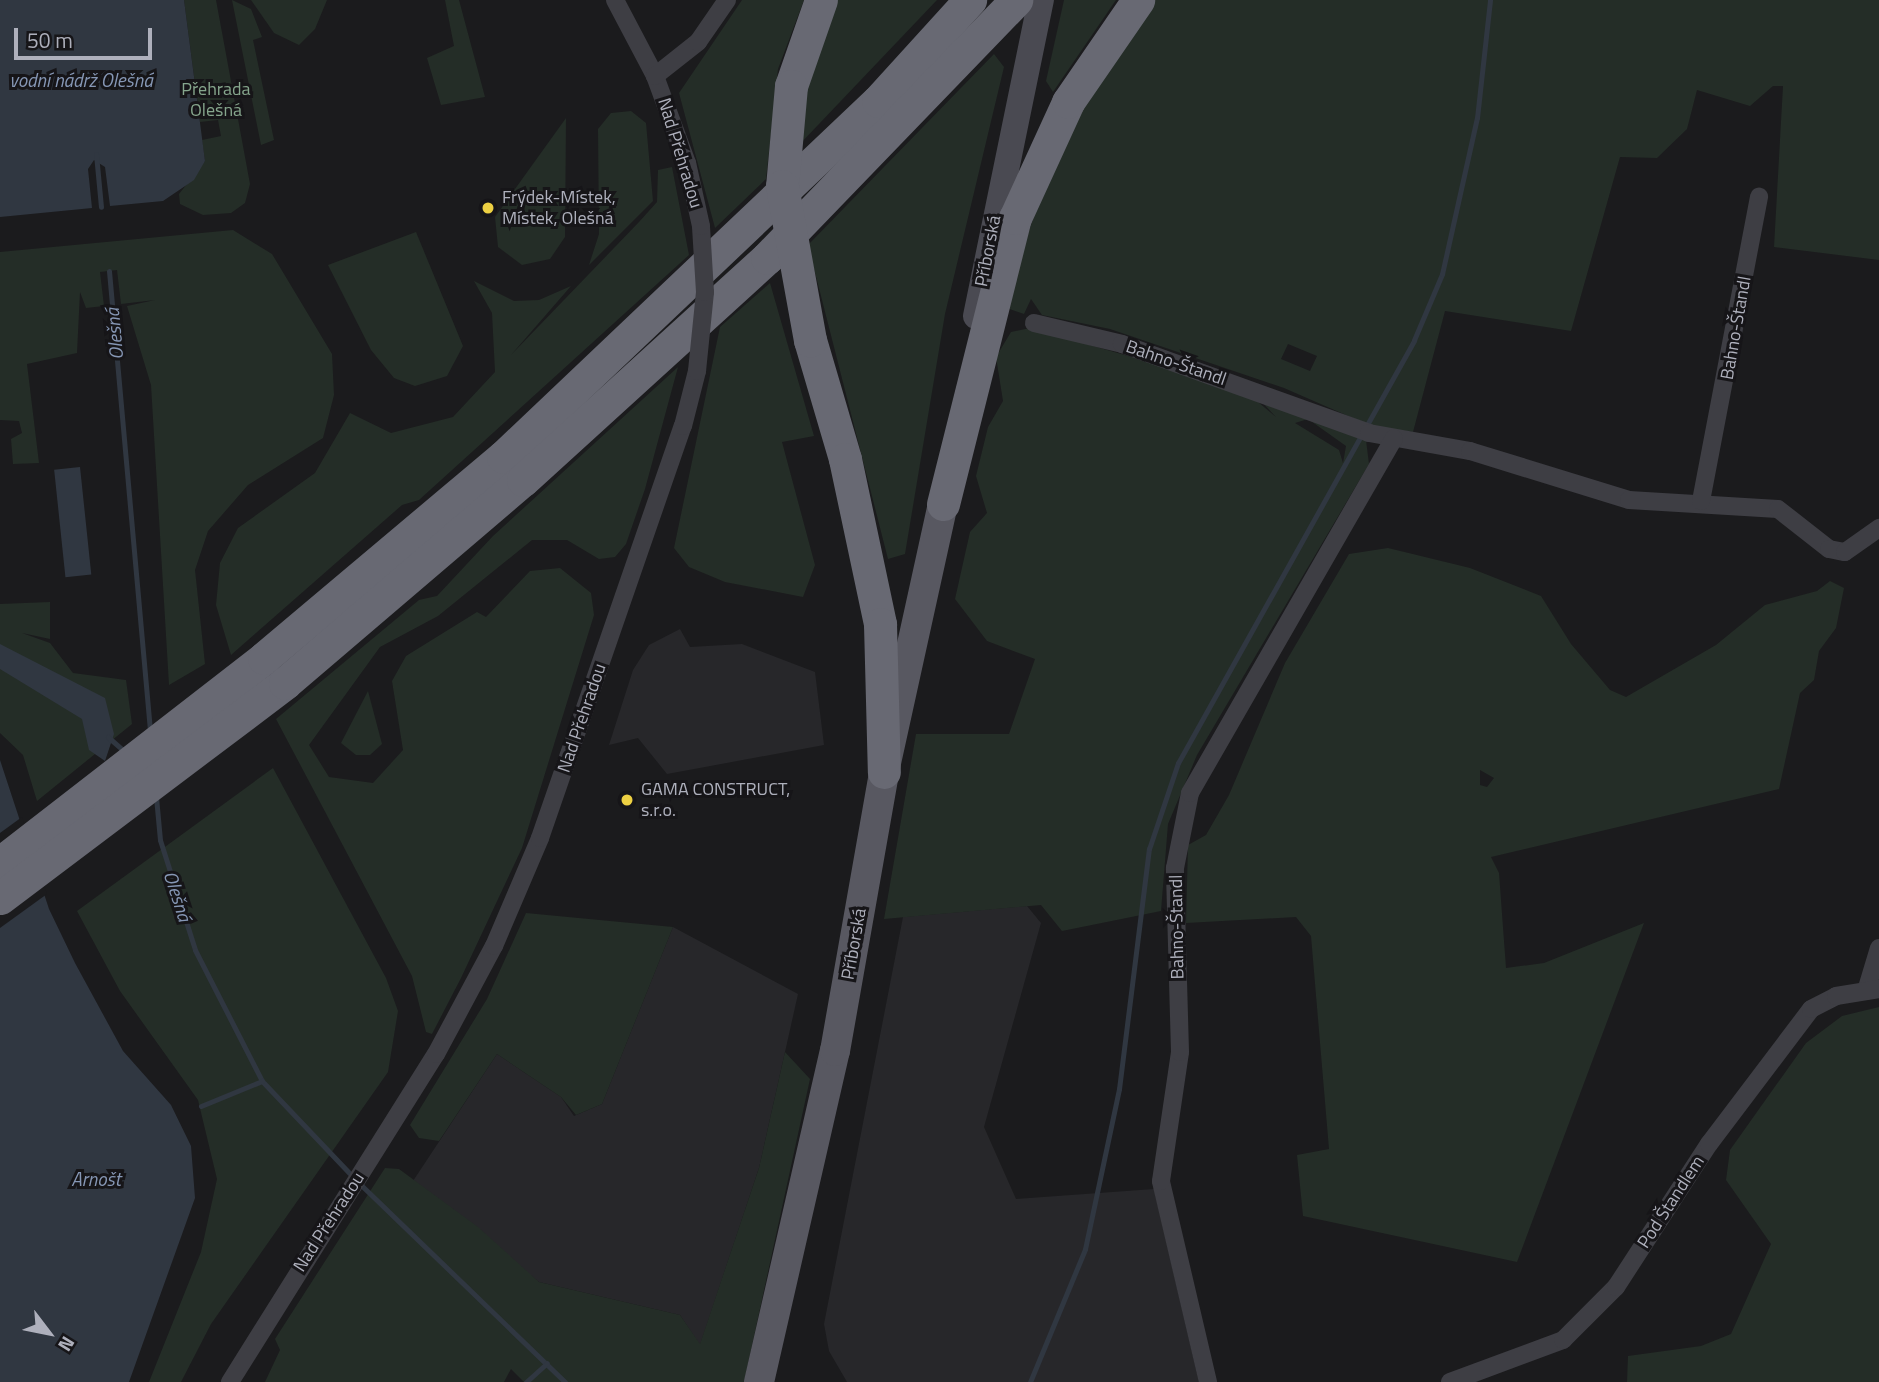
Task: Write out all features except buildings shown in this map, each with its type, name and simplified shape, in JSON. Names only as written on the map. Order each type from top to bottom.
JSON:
[{"type":"highway","points":[[821,0],[790,86],[783,198],[810,340],[845,459],[880,624],[884,772]]},
{"type":"highway","points":[[0,863],[274,671],[869,110],[970,0]]},
{"type":"highway","points":[[0,898],[274,671],[523,480],[766,258],[1016,0]]},
{"type":"highway","points":[[943,504],[1025,194],[1068,102],[1138,0]]},
{"type":"main road","name":"Příborská","points":[[766,1381],[854,1054],[943,504],[1041,0]]},
{"type":"main road","name":"Příborská","points":[[766,1381],[835,1051],[884,772],[943,504]]},
{"type":"street","name":"Nad Přehradou","points":[[230,1382],[468,998],[518,893],[683,426],[697,371],[705,292],[701,226],[687,163],[655,76],[615,0]]},
{"type":"street","points":[[655,76],[698,42],[727,0]]},
{"type":"street","name":"Bahno-Štandl","points":[[1701,501],[1759,196]]},
{"type":"street","name":"Bahno-Štandl","points":[[1034,323],[1122,344],[1363,431],[1470,451],[1629,500],[1701,501],[1779,509],[1829,549],[1845,552],[1879,528]]},
{"type":"street","name":"Bahno-Štandl","points":[[1208,1382],[1161,1181],[1180,1052],[1175,868],[1187,806],[1250,682],[1394,438]]},
{"type":"street","name":"Pod Štandlem","points":[[1450,1382],[1563,1340],[1616,1287],[1709,1144],[1811,1009],[1872,990],[1879,948]]},
{"type":"shaded area","points":[[680,629],[690,647],[742,644],[815,672],[824,745],[667,774],[638,738],[609,745],[633,670],[649,645]]},
{"type":"shaded area","points":[[1027,906],[1041,923],[984,1127],[1016,1199],[1154,1189],[1199,1382],[847,1382],[829,1351],[824,1324],[903,917]]},
{"type":"shaded area","points":[[673,927],[798,994],[759,1168],[700,1345],[680,1315],[539,1282],[413,1181],[497,1054],[561,1097],[574,1116],[602,1104]]},
{"type":"green space","name":"Přehrada Olešná","points":[[184,0],[216,0],[250,184],[245,203],[231,213],[203,215],[180,204],[179,194],[205,161],[202,140],[221,136],[218,120],[200,122]]},
{"type":"green space","points":[[232,0],[251,9],[262,37],[253,40],[274,140],[261,145]]},
{"type":"green space","points":[[251,0],[327,0],[315,29],[299,45],[274,33]]},
{"type":"green space","points":[[445,0],[459,0],[485,97],[441,105],[427,58],[454,46]]},
{"type":"green space","points":[[742,0],[804,0],[778,69],[766,179],[715,228],[679,93]]},
{"type":"green space","points":[[836,0],[937,0],[799,145],[807,89]]},
{"type":"green space","points":[[1064,0],[1116,0],[1053,92],[1046,81]]},
{"type":"green space","points":[[1154,0],[1879,0],[1879,260],[1774,247],[1783,86],[1773,86],[1750,106],[1697,90],[1687,129],[1657,158],[1620,157],[1571,331],[1445,311],[1413,432],[1371,426],[1284,388],[1110,329],[1042,315],[1031,299],[1024,314],[1004,307],[1045,182],[1075,119]],"holes":[[[1288,344],[1317,356],[1310,371],[1281,359]]]},
{"type":"green space","points":[[994,54],[1004,67],[945,314],[905,554],[888,559],[808,245]]},
{"type":"green space","points":[[631,111],[646,123],[653,201],[589,265],[599,234],[598,129],[611,113]]},
{"type":"green space","points":[[566,118],[565,237],[550,259],[522,265],[498,247],[495,217]]},
{"type":"green space","points":[[672,167],[689,255],[419,500],[402,505],[231,655],[216,605],[220,563],[238,528],[315,473],[350,413],[391,433],[453,417],[495,372],[492,313],[474,281],[514,301],[539,300],[571,286],[511,355],[657,202],[658,170]]},
{"type":"green space","points":[[233,230],[272,254],[332,354],[334,395],[323,438],[248,485],[208,531],[195,570],[205,664],[169,685],[151,385],[127,306],[155,300],[121,304],[117,270],[100,272],[104,306],[86,308],[80,292],[77,353],[27,364],[39,463],[13,464],[11,439],[22,433],[19,421],[0,420],[0,252]]},
{"type":"green space","points":[[416,232],[463,346],[447,376],[415,386],[394,378],[371,350],[328,265]]},
{"type":"green space","points":[[770,283],[814,436],[782,442],[815,565],[803,597],[725,582],[689,567],[674,548],[720,327]]},
{"type":"green space","points":[[1030,328],[1209,379],[1251,396],[1276,417],[1258,398],[1268,398],[1358,434],[1366,440],[1369,464],[1197,755],[1168,824],[1161,911],[1062,931],[1041,905],[884,919],[916,734],[1009,734],[1035,659],[987,641],[955,599],[970,532],[987,513],[976,476],[988,427],[1003,401],[996,357],[1011,332]],"holes":[[[1308,419],[1346,446],[1343,463],[1339,450],[1295,423]]]},
{"type":"green space","points":[[678,367],[645,489],[626,544],[615,557],[599,559],[567,540],[532,540],[438,616],[380,647],[309,745],[329,777],[373,783],[403,750],[392,681],[406,656],[477,612],[486,617],[530,571],[560,568],[591,593],[594,615],[522,848],[432,1034],[426,1032],[412,976],[276,719],[419,600],[437,596],[493,536]]},
{"type":"green space","points":[[1388,548],[1470,568],[1541,596],[1571,644],[1610,690],[1626,697],[1716,645],[1765,605],[1817,591],[1830,581],[1844,588],[1836,628],[1819,651],[1814,680],[1800,693],[1779,789],[1491,857],[1499,873],[1506,968],[1544,963],[1644,923],[1517,1262],[1303,1216],[1297,1155],[1329,1149],[1311,936],[1296,917],[1186,923],[1188,845],[1206,835],[1229,795],[1285,663],[1349,554]],"holes":[[[1480,770],[1494,778],[1487,787],[1480,785]]]},
{"type":"green space","points":[[50,602],[50,639],[22,633],[50,643],[73,673],[126,680],[132,724],[37,801],[23,755],[0,733],[0,604]]},
{"type":"green space","points":[[368,691],[382,744],[370,755],[356,755],[341,743]]},
{"type":"green space","points":[[273,768],[386,978],[398,1011],[388,1072],[211,1324],[181,1382],[149,1382],[201,1252],[217,1179],[198,1100],[120,991],[77,911]]},
{"type":"green space","points":[[526,913],[673,927],[602,1104],[576,1115],[561,1097],[497,1054],[439,1141],[419,1138],[410,1125],[487,999]]},
{"type":"green space","points":[[1879,1007],[1879,1382],[1627,1382],[1628,1356],[1701,1346],[1731,1334],[1771,1244],[1726,1180],[1730,1150],[1806,1043],[1842,1016]]},
{"type":"green space","points":[[785,1052],[810,1079],[744,1382],[524,1382],[511,1369],[504,1382],[265,1382],[280,1350],[275,1339],[385,1168],[399,1169],[478,1227],[539,1282],[680,1315],[700,1344],[759,1168]]},
{"type":"water","name":"vodní nádrž Olešná","points":[[0,0],[184,0],[205,161],[194,180],[163,201],[110,206],[105,167],[94,160],[88,169],[92,208],[0,217]]},
{"type":"water","points":[[80,467],[91,574],[65,577],[54,470]]},
{"type":"water","points":[[0,644],[105,698],[114,734],[105,761],[89,750],[82,719],[0,669]]},
{"type":"water","name":"Arnošt","points":[[0,760],[49,909],[75,963],[123,1051],[171,1105],[191,1146],[195,1198],[129,1382],[0,1382]]},
{"type":"pier","points":[[22,817],[47,894],[0,928],[0,833]]},
{"type":"waterway","points":[[1030,1382],[1085,1249],[1119,1089],[1149,849],[1178,763],[1414,340],[1442,274],[1477,118],[1490,0]]},
{"type":"waterway","name":"Olešná","points":[[96,154],[101,207]]},
{"type":"waterway","name":"Olešná","points":[[109,271],[150,731]]},
{"type":"waterway","points":[[108,737],[124,751]]},
{"type":"waterway","name":"Olešná","points":[[156,797],[160,840],[195,950],[262,1081],[353,1177]]},
{"type":"waterway","points":[[201,1106],[262,1081]]},
{"type":"waterway","name":"Olešná","points":[[360,1184],[565,1382]]},
{"type":"waterway","points":[[526,1382],[547,1363]]},
{"type":"place","name":"Frýdek-Místek, Místek, Olešná","points":[[488,208]]},
{"type":"place","name":"GAMA CONSTRUCT, s.r.o.","points":[[627,800]]}]
